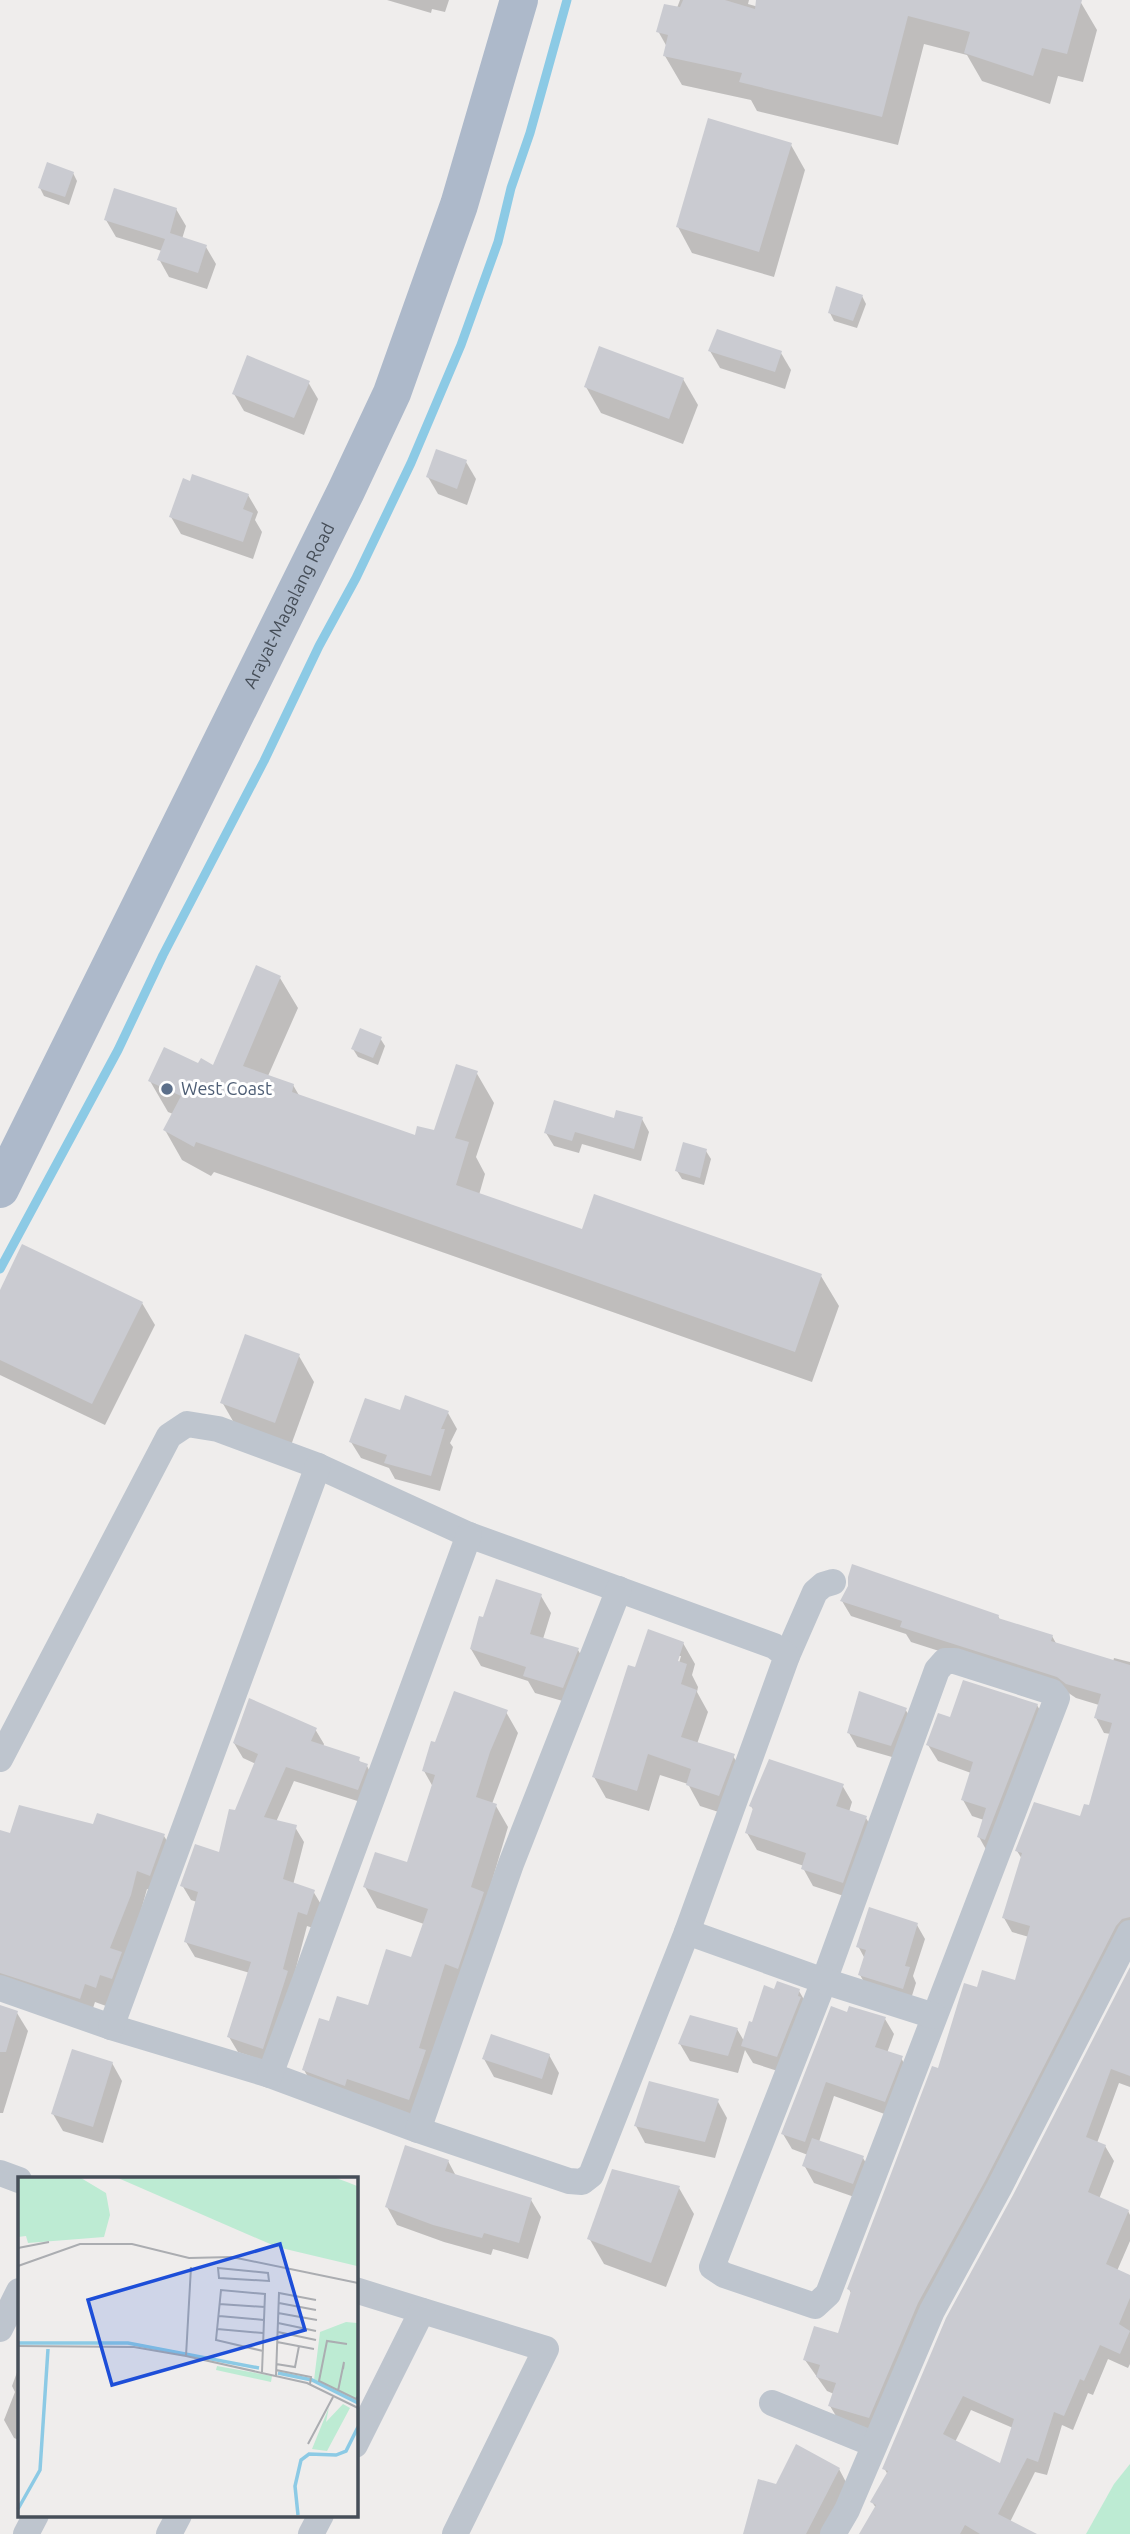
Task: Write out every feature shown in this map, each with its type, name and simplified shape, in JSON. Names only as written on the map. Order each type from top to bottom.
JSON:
[{"type":"main road","name":"Arayat-Magalang Road","points":[[0,1189],[392,393],[470,171],[519,0]]},
{"type":"street","points":[[0,1759],[169,1436],[187,1424],[218,1429],[318,1466],[469,1535],[774,1646],[787,1656]]},
{"type":"street","points":[[111,2027],[318,1466]]},
{"type":"street","points":[[270,2075],[469,1535]]},
{"type":"street","points":[[0,1988],[111,2027],[270,2075],[418,2130],[569,2181],[582,2182],[591,2175],[687,1932],[787,1656],[816,1592],[823,1585],[833,1582]]},
{"type":"street","points":[[418,2130],[512,1864],[619,1589]]},
{"type":"street","points":[[945,1661],[955,1661],[1052,1692],[1057,1698],[828,2294],[815,2306],[724,2275],[712,2267],[824,1981],[937,1670],[945,1661]]},
{"type":"street","points":[[687,1932],[824,1981],[934,2016]]},
{"type":"street","points":[[833,2534],[847,2510],[932,2311],[999,2188],[1130,1933]]},
{"type":"street","points":[[0,2173],[18,2180]]},
{"type":"street","points":[[357,2291],[547,2349],[455,2534]]},
{"type":"street","points":[[0,2329],[18,2293]]},
{"type":"street","points":[[357,2441],[422,2311]]},
{"type":"street","points":[[772,2403],[873,2444]]},
{"type":"street","points":[[26,2534],[35,2516]]},
{"type":"street","points":[[169,2534],[178,2516]]},
{"type":"street","points":[[311,2534],[320,2516]]},
{"type":"green space","points":[[1130,2464],[1130,2534],[1086,2534],[1114,2484]]},
{"type":"building","points":[[683,0],[725,0],[755,9],[756,0],[1082,0],[1067,54],[1042,48],[1033,76],[964,53],[970,32],[908,16],[882,117],[739,82],[742,73],[663,56],[668,35],[656,32],[664,4],[680,7]]},
{"type":"building","points":[[708,118],[792,143],[759,252],[676,227]]},
{"type":"building","points":[[47,162],[74,172],[65,197],[38,188]]},
{"type":"building","points":[[114,188],[177,208],[170,233],[207,245],[198,273],[157,260],[165,239],[104,220]]},
{"type":"building","points":[[836,286],[863,295],[853,321],[828,313]]},
{"type":"building","points":[[717,329],[782,351],[775,372],[708,351]]},
{"type":"building","points":[[599,346],[684,378],[669,419],[584,387]]},
{"type":"building","points":[[247,355],[310,381],[294,418],[232,394]]},
{"type":"building","points":[[436,449],[467,460],[457,489],[426,477]]},
{"type":"building","points":[[192,474],[249,494],[243,509],[253,513],[243,542],[169,517],[183,478],[190,481]]},
{"type":"building","points":[[256,965],[281,976],[243,1066],[294,1084],[292,1092],[415,1135],[417,1126],[434,1130],[456,1064],[478,1071],[455,1138],[469,1142],[456,1185],[582,1229],[594,1194],[822,1274],[795,1352],[196,1142],[194,1147],[163,1130],[181,1096],[148,1081],[164,1047],[198,1063],[201,1058],[213,1065]]},
{"type":"building","points":[[360,1028],[382,1037],[373,1058],[351,1049]]},
{"type":"building","points":[[554,1100],[614,1118],[616,1110],[643,1117],[634,1149],[575,1132],[572,1141],[544,1133]]},
{"type":"building","points":[[683,1142],[707,1149],[700,1178],[675,1171]]},
{"type":"building","points":[[22,1244],[143,1302],[92,1404],[0,1360],[0,1290]]},
{"type":"building","points":[[245,1334],[300,1354],[275,1423],[220,1403]]},
{"type":"building","points":[[405,1395],[449,1411],[441,1429],[445,1429],[431,1476],[384,1463],[387,1455],[349,1442],[365,1398],[400,1410]]},
{"type":"building","points":[[852,1564],[999,1615],[998,1618],[1053,1635],[1051,1641],[1130,1665],[1130,1917],[1122,1919],[1116,1926],[985,2181],[918,2303],[869,2418],[828,2406],[836,2383],[816,2377],[820,2365],[803,2360],[814,2326],[838,2333],[851,2291],[847,2289],[932,2066],[938,2068],[964,1983],[977,1987],[982,1970],[1015,1980],[1030,1926],[1002,1918],[1022,1853],[1015,1851],[1034,1802],[1080,1816],[1084,1804],[1089,1805],[1112,1723],[1094,1718],[1101,1694],[1066,1684],[1057,1677],[900,1627],[902,1621],[840,1601],[848,1586]]},
{"type":"building","points":[[496,1579],[542,1594],[530,1634],[579,1648],[563,1688],[523,1676],[526,1667],[470,1649],[479,1616],[483,1617]]},
{"type":"building","points":[[648,1629],[684,1642],[678,1661],[687,1664],[681,1684],[697,1690],[681,1737],[735,1754],[719,1796],[686,1785],[691,1769],[648,1754],[637,1791],[592,1777],[628,1665],[635,1667]]},
{"type":"building","points":[[963,1680],[1038,1704],[985,1840],[977,1837],[986,1808],[961,1800],[973,1762],[926,1745],[938,1713],[950,1717]]},
{"type":"building","points":[[454,1691],[508,1710],[490,1752],[476,1797],[497,1804],[471,1887],[484,1892],[458,1969],[445,1964],[419,2048],[426,2050],[409,2100],[347,2079],[345,2086],[302,2070],[319,2018],[329,2021],[337,1996],[368,2005],[386,1949],[411,1957],[428,1909],[363,1887],[375,1852],[407,1862],[435,1775],[422,1771],[431,1741],[435,1742]]},
{"type":"building","points":[[859,1691],[907,1708],[891,1746],[847,1733]]},
{"type":"building","points":[[249,1698],[317,1728],[311,1741],[360,1757],[359,1761],[368,1764],[358,1790],[286,1767],[264,1817],[297,1825],[283,1879],[315,1890],[307,1915],[298,1912],[283,1969],[288,1971],[263,2049],[227,2037],[251,1962],[184,1942],[198,1892],[180,1886],[195,1844],[219,1852],[229,1809],[235,1810],[258,1754],[233,1743]]},
{"type":"building","points":[[769,1759],[844,1784],[836,1806],[867,1816],[843,1883],[801,1869],[806,1853],[745,1833],[753,1808],[749,1806]]},
{"type":"building","points":[[19,1805],[93,1824],[97,1813],[165,1834],[150,1876],[137,1871],[131,1895],[110,1948],[122,1952],[112,1979],[100,1975],[96,1988],[85,1984],[80,1999],[0,1973],[0,1830],[10,1833]]},
{"type":"building","points":[[869,1907],[918,1923],[905,1966],[910,1967],[903,1989],[858,1975],[866,1950],[856,1947]]},
{"type":"building","points":[[1130,1967],[1130,2076],[1111,2069],[1086,2137],[1106,2145],[1088,2192],[1129,2210],[1106,2264],[1130,2275],[1130,2298],[1119,2324],[1130,2331],[1120,2354],[1100,2345],[1084,2381],[1080,2379],[1064,2416],[1054,2412],[1038,2462],[1027,2458],[998,2514],[1037,2534],[980,2534],[965,2525],[960,2534],[859,2534],[876,2505],[870,2502],[888,2471],[882,2469],[946,2318],[1013,2195]],"holes":[[[963,2396],[1014,2419],[1000,2463],[943,2434]]]},
{"type":"building","points":[[777,1981],[800,1989],[798,1996],[801,1997],[777,2057],[741,2046],[764,1985],[774,1989]]},
{"type":"building","points":[[0,2005],[18,2011],[6,2052],[0,2052]]},
{"type":"building","points":[[831,2006],[847,2012],[849,2006],[886,2017],[875,2047],[903,2056],[885,2102],[826,2082],[805,2142],[781,2134]]},
{"type":"building","points":[[690,2015],[738,2028],[728,2056],[678,2044]]},
{"type":"building","points":[[491,2034],[550,2054],[542,2079],[482,2059]]},
{"type":"building","points":[[72,2049],[113,2062],[93,2127],[51,2114]]},
{"type":"building","points":[[649,2081],[719,2099],[705,2142],[634,2126]]},
{"type":"building","points":[[812,2138],[864,2156],[853,2184],[802,2166]]},
{"type":"building","points":[[405,2145],[449,2160],[445,2171],[532,2198],[519,2243],[484,2233],[482,2238],[433,2225],[385,2207]]},
{"type":"building","points":[[612,2169],[680,2186],[651,2263],[587,2239]]},
{"type":"building","points":[[796,2444],[840,2468],[806,2534],[743,2534],[758,2479],[776,2484]]},
{"type":"waterway","points":[[0,1269],[118,1050],[163,955],[264,761],[411,463],[461,345],[498,242],[511,188],[530,133],[567,0]]},
{"type":"place","name":"West Coast","points":[[167,1089]]}]
